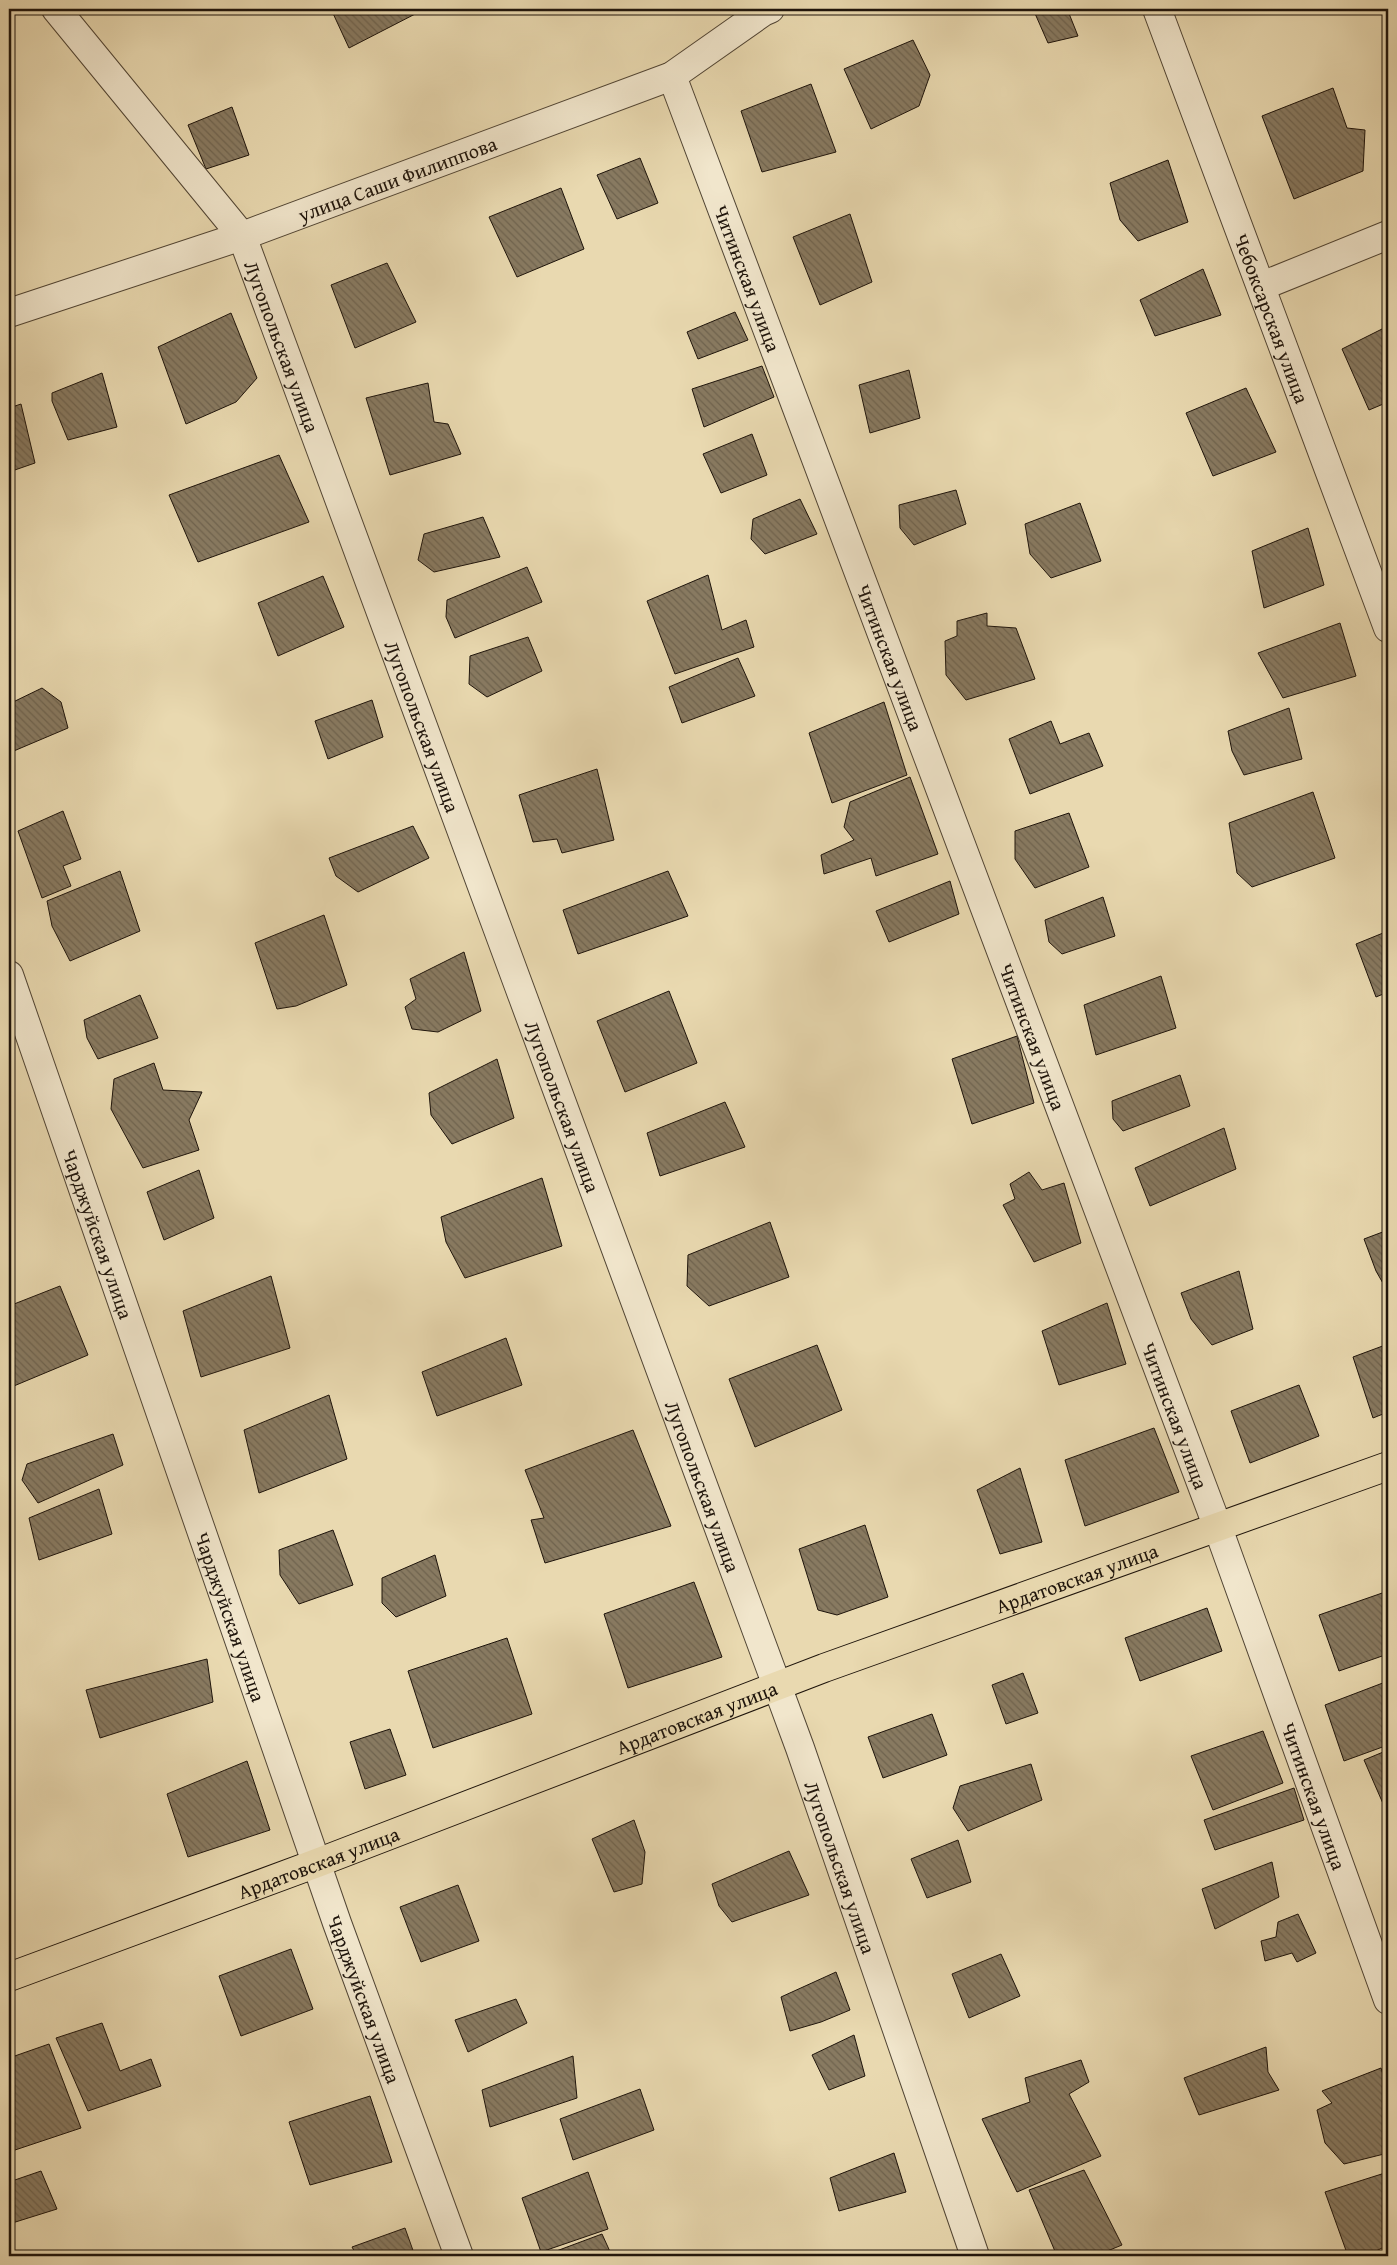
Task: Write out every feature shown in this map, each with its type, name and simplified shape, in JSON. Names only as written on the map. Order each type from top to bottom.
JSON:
[{"type":"highway","name":"Ардатовская улица","points":[[9,1977],[317,1863],[824,1668],[1388,1466]]},
{"type":"street","name":"Лугопольская улица","points":[[56,9],[242,236],[778,1687],[975,2256]]},
{"type":"street","name":"улица Саши Филиппова","points":[[9,313],[242,236],[672,76],[770,9]]},
{"type":"street","name":"Чебоксарская улица","points":[[1157,9],[1262,286],[1388,628]]},
{"type":"street","name":"Читинская улица","points":[[672,76],[1218,1528],[1388,2000]]},
{"type":"street","points":[[1262,286],[1388,235]]},
{"type":"street","name":"Чарджуйская улица","points":[[9,975],[317,1863],[459,2256]]},
{"type":"building","points":[[331,9],[418,9],[419,12],[349,48]]},
{"type":"building","points":[[1033,9],[1076,9],[1068,11],[1078,36],[1048,43]]},
{"type":"building","points":[[913,40],[930,75],[919,106],[871,129],[844,69]]},
{"type":"building","points":[[811,84],[836,152],[762,172],[741,111]]},
{"type":"building","points":[[1333,88],[1347,128],[1365,130],[1363,171],[1294,199],[1262,116]]},
{"type":"building","points":[[232,107],[249,155],[206,169],[188,125]]},
{"type":"building","points":[[640,158],[658,203],[617,219],[597,175]]},
{"type":"building","points":[[1168,160],[1188,222],[1138,241],[1120,220],[1110,183]]},
{"type":"building","points":[[561,188],[584,249],[517,277],[489,217]]},
{"type":"building","points":[[850,214],[872,282],[820,305],[793,237]]},
{"type":"building","points":[[387,263],[416,322],[355,348],[331,285]]},
{"type":"building","points":[[1203,269],[1221,315],[1155,336],[1140,300]]},
{"type":"building","points":[[735,312],[748,340],[698,359],[687,332]]},
{"type":"building","points":[[231,313],[257,378],[236,402],[186,424],[158,347]]},
{"type":"building","points":[[1388,326],[1388,402],[1369,410],[1342,349]]},
{"type":"building","points":[[762,366],[774,397],[704,427],[692,389]]},
{"type":"building","points":[[909,370],[920,418],[870,433],[859,385]]},
{"type":"building","points":[[102,373],[117,427],[68,440],[52,401],[52,393]]},
{"type":"building","points":[[428,383],[434,422],[448,424],[461,454],[390,475],[366,398]]},
{"type":"building","points":[[1246,388],[1276,452],[1213,476],[1186,413]]},
{"type":"building","points":[[21,404],[35,463],[9,472],[9,408]]},
{"type":"building","points":[[752,434],[767,475],[721,493],[703,454]]},
{"type":"building","points":[[279,455],[309,522],[198,562],[169,495]]},
{"type":"building","points":[[956,490],[966,524],[914,545],[900,528],[899,505]]},
{"type":"building","points":[[800,499],[817,534],[765,554],[751,539],[753,519]]},
{"type":"building","points":[[1080,503],[1101,561],[1051,578],[1030,554],[1025,524]]},
{"type":"building","points":[[483,517],[500,557],[434,572],[418,560],[424,534]]},
{"type":"building","points":[[1308,528],[1324,585],[1264,608],[1252,551]]},
{"type":"building","points":[[527,567],[542,602],[455,638],[446,617],[447,600]]},
{"type":"building","points":[[708,575],[722,630],[746,620],[754,647],[675,674],[647,601]]},
{"type":"building","points":[[323,576],[344,627],[278,656],[258,603]]},
{"type":"building","points":[[987,613],[987,626],[1016,628],[1035,679],[966,700],[946,675],[945,641],[957,636],[957,621]]},
{"type":"building","points":[[1340,623],[1356,676],[1283,698],[1258,653]]},
{"type":"building","points":[[528,637],[542,671],[487,697],[469,684],[470,656]]},
{"type":"building","points":[[738,658],[755,696],[682,723],[669,687]]},
{"type":"building","points":[[42,688],[61,702],[68,728],[9,753],[9,704]]},
{"type":"building","points":[[372,700],[383,737],[328,759],[315,721]]},
{"type":"building","points":[[884,702],[907,775],[832,803],[809,733]]},
{"type":"building","points":[[1289,708],[1302,759],[1244,775],[1232,751],[1228,731]]},
{"type":"building","points":[[1051,721],[1060,744],[1089,733],[1103,766],[1030,794],[1009,739]]},
{"type":"building","points":[[597,769],[614,840],[562,853],[557,839],[533,842],[519,795]]},
{"type":"building","points":[[910,777],[938,854],[876,876],[871,858],[824,874],[821,855],[854,840],[844,827],[850,802]]},
{"type":"building","points":[[1313,792],[1335,858],[1252,887],[1237,873],[1229,823]]},
{"type":"building","points":[[63,811],[81,859],[63,866],[71,886],[42,898],[18,831]]},
{"type":"building","points":[[1069,813],[1089,867],[1035,888],[1015,859],[1015,831]]},
{"type":"building","points":[[413,826],[429,858],[358,892],[336,876],[329,858]]},
{"type":"building","points":[[120,871],[140,931],[70,961],[52,926],[47,901]]},
{"type":"building","points":[[668,871],[688,916],[578,954],[563,910]]},
{"type":"building","points":[[950,881],[959,914],[889,942],[876,911]]},
{"type":"building","points":[[1103,897],[1115,936],[1062,954],[1049,942],[1045,920]]},
{"type":"building","points":[[324,915],[347,985],[296,1006],[277,1009],[255,943]]},
{"type":"building","points":[[1388,931],[1388,992],[1376,997],[1356,944]]},
{"type":"building","points":[[464,952],[481,1011],[438,1032],[412,1029],[405,1007],[416,999],[410,979]]},
{"type":"building","points":[[1161,976],[1176,1028],[1096,1055],[1084,1005]]},
{"type":"building","points":[[669,991],[697,1063],[625,1092],[597,1021]]},
{"type":"building","points":[[140,995],[158,1038],[98,1059],[87,1038],[84,1020]]},
{"type":"building","points":[[1017,1036],[1034,1103],[972,1124],[952,1059]]},
{"type":"building","points":[[497,1059],[514,1118],[452,1144],[431,1115],[429,1093]]},
{"type":"building","points":[[154,1063],[163,1090],[202,1092],[189,1120],[199,1150],[143,1168],[111,1109],[114,1079]]},
{"type":"building","points":[[1180,1075],[1190,1106],[1123,1131],[1113,1119],[1112,1101]]},
{"type":"building","points":[[725,1102],[745,1147],[660,1176],[647,1133]]},
{"type":"building","points":[[1224,1128],[1236,1169],[1150,1206],[1135,1168]]},
{"type":"building","points":[[199,1170],[214,1218],[164,1240],[147,1192]]},
{"type":"building","points":[[1029,1172],[1042,1190],[1064,1183],[1081,1243],[1034,1262],[1003,1205],[1015,1199],[1010,1184]]},
{"type":"building","points":[[542,1178],[562,1246],[465,1278],[446,1242],[441,1217]]},
{"type":"building","points":[[770,1222],[789,1277],[709,1306],[687,1286],[688,1255]]},
{"type":"building","points":[[1388,1230],[1388,1292],[1376,1271],[1364,1239]]},
{"type":"building","points":[[1239,1271],[1253,1329],[1212,1345],[1191,1319],[1181,1293]]},
{"type":"building","points":[[271,1276],[290,1348],[201,1377],[183,1311]]},
{"type":"building","points":[[60,1286],[88,1355],[9,1388],[9,1306]]},
{"type":"building","points":[[1107,1303],[1126,1364],[1059,1385],[1042,1331]]},
{"type":"building","points":[[506,1338],[522,1385],[437,1416],[422,1372]]},
{"type":"building","points":[[1388,1344],[1388,1412],[1373,1418],[1353,1357]]},
{"type":"building","points":[[817,1345],[842,1410],[755,1447],[729,1379]]},
{"type":"building","points":[[1299,1385],[1319,1436],[1250,1463],[1231,1411]]},
{"type":"building","points":[[329,1395],[347,1459],[259,1493],[244,1430]]},
{"type":"building","points":[[1154,1428],[1179,1492],[1085,1526],[1065,1460]]},
{"type":"building","points":[[633,1430],[671,1526],[545,1563],[531,1520],[544,1518],[525,1470]]},
{"type":"building","points":[[113,1434],[123,1465],[38,1503],[22,1480],[27,1464]]},
{"type":"building","points":[[1020,1468],[1042,1542],[1000,1554],[977,1490]]},
{"type":"building","points":[[99,1489],[112,1534],[39,1560],[29,1518]]},
{"type":"building","points":[[865,1525],[888,1597],[837,1615],[818,1610],[799,1549]]},
{"type":"building","points":[[333,1530],[353,1585],[299,1604],[280,1575],[279,1550]]},
{"type":"building","points":[[435,1555],[446,1596],[396,1617],[382,1603],[382,1578]]},
{"type":"building","points":[[694,1582],[722,1657],[628,1688],[604,1614]]},
{"type":"building","points":[[1388,1591],[1388,1654],[1339,1671],[1319,1615]]},
{"type":"building","points":[[1207,1608],[1222,1651],[1140,1681],[1125,1638]]},
{"type":"building","points":[[507,1638],[532,1714],[433,1748],[408,1671]]},
{"type":"building","points":[[207,1659],[213,1702],[100,1738],[86,1690]]},
{"type":"building","points":[[1023,1673],[1038,1713],[1006,1724],[992,1685]]},
{"type":"building","points":[[1388,1681],[1388,1745],[1344,1761],[1325,1705]]},
{"type":"building","points":[[932,1714],[947,1755],[883,1778],[868,1737]]},
{"type":"building","points":[[390,1729],[406,1775],[365,1789],[350,1742]]},
{"type":"building","points":[[1263,1731],[1283,1783],[1213,1810],[1191,1756]]},
{"type":"building","points":[[1388,1750],[1388,1815],[1364,1760]]},
{"type":"building","points":[[247,1761],[270,1830],[188,1857],[167,1794]]},
{"type":"building","points":[[1031,1764],[1042,1800],[968,1831],[953,1808],[960,1786]]},
{"type":"building","points":[[1294,1788],[1304,1820],[1215,1850],[1204,1820]]},
{"type":"building","points":[[634,1820],[645,1852],[642,1884],[614,1892],[592,1839]]},
{"type":"building","points":[[958,1840],[971,1882],[927,1898],[911,1859]]},
{"type":"building","points":[[789,1851],[809,1895],[732,1922],[719,1906],[712,1884]]},
{"type":"building","points":[[1272,1862],[1279,1897],[1215,1929],[1202,1889]]},
{"type":"building","points":[[458,1885],[479,1941],[421,1962],[400,1907]]},
{"type":"building","points":[[1298,1914],[1316,1953],[1297,1962],[1292,1953],[1265,1961],[1261,1941],[1276,1937],[1278,1922]]},
{"type":"building","points":[[291,1949],[313,2009],[241,2036],[219,1976]]},
{"type":"building","points":[[1001,1954],[1020,1996],[969,2018],[952,1974]]},
{"type":"building","points":[[836,1972],[850,2010],[821,2022],[790,2031],[781,1997]]},
{"type":"building","points":[[516,1999],[527,2023],[468,2052],[455,2020]]},
{"type":"building","points":[[102,2023],[120,2071],[151,2059],[161,2086],[88,2111],[56,2038]]},
{"type":"building","points":[[854,2035],[865,2076],[829,2090],[812,2055]]},
{"type":"building","points":[[49,2044],[81,2128],[9,2152],[9,2058]]},
{"type":"building","points":[[1266,2047],[1268,2072],[1279,2090],[1199,2115],[1184,2078]]},
{"type":"building","points":[[573,2056],[577,2098],[490,2127],[482,2090]]},
{"type":"building","points":[[1081,2060],[1089,2082],[1069,2094],[1101,2156],[1017,2192],[982,2119],[1030,2102],[1025,2078]]},
{"type":"building","points":[[1381,2068],[1388,2090],[1388,2153],[1344,2164],[1325,2143],[1317,2110],[1332,2103],[1322,2091]]},
{"type":"building","points":[[640,2089],[654,2130],[573,2160],[560,2119]]},
{"type":"building","points":[[370,2096],[392,2162],[310,2185],[289,2122]]},
{"type":"building","points":[[894,2153],[906,2192],[839,2211],[830,2178]]},
{"type":"building","points":[[1084,2170],[1122,2245],[1095,2256],[1057,2256],[1029,2190]]},
{"type":"building","points":[[41,2171],[57,2209],[9,2224],[9,2182]]},
{"type":"building","points":[[588,2172],[608,2229],[541,2252],[522,2198]]},
{"type":"building","points":[[1388,2172],[1388,2245],[1366,2256],[1348,2256],[1325,2192]]},
{"type":"building","points":[[405,2228],[415,2256],[357,2256],[352,2247]]},
{"type":"building","points":[[602,2234],[612,2256],[543,2256]]}]
